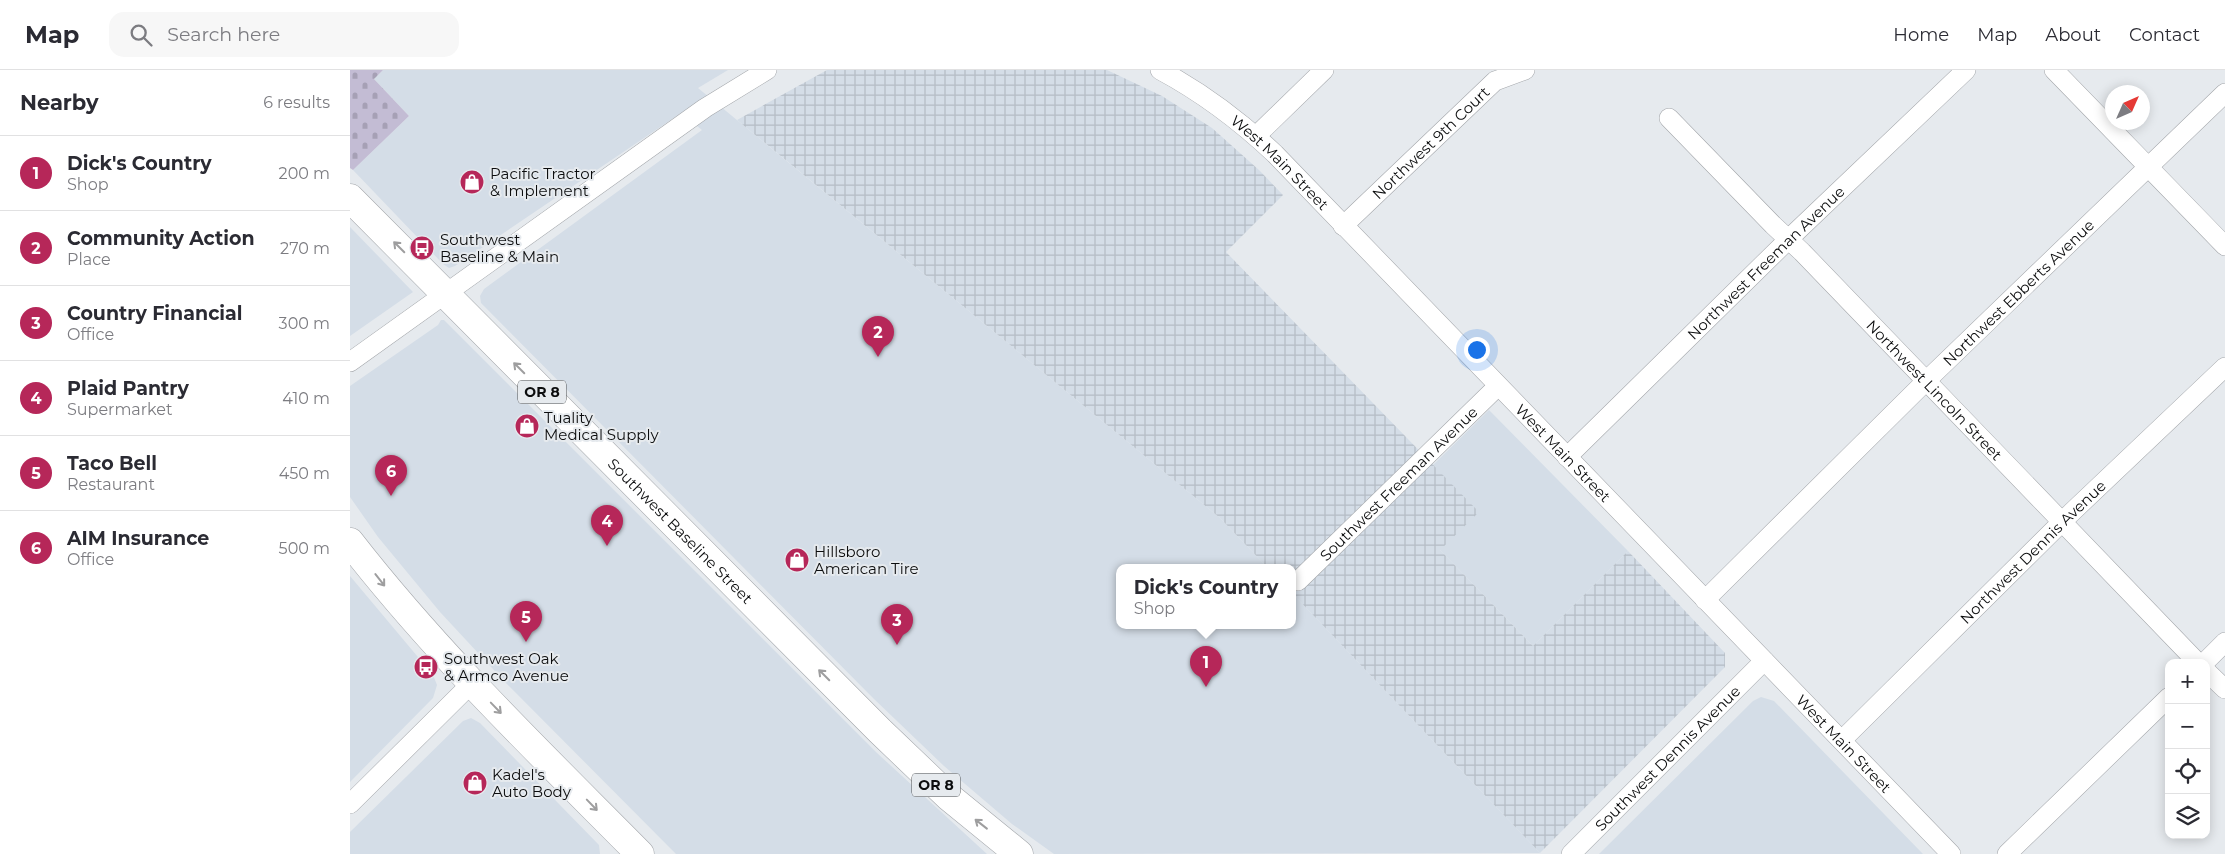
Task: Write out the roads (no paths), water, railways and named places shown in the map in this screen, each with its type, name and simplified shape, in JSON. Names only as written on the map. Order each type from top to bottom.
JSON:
[{"type":"highway","name":"Southwest Baseline Street","points":[[350,198],[878,729],[949,797],[1019,854]]},
{"type":"highway","points":[[350,542],[398,603],[472,683],[640,854]]},
{"type":"street","points":[[350,362],[705,108],[767,70]]},
{"type":"street","points":[[1256,136],[1324,70]]},
{"type":"street","name":"Northwest 9th Court","points":[[1344,226],[1495,81],[1525,70]]},
{"type":"street","name":"Northwest Freeman Avenue","points":[[1567,457],[1788,239],[1966,70]]},
{"type":"street","points":[[2054,70],[2225,246]]},
{"type":"street","name":"West Main Street","points":[[1169,72],[1223,109],[1256,136],[1951,854]]},
{"type":"street","name":"Northwest Ebberts Avenue","points":[[1705,600],[1926,381],[2225,93]]},
{"type":"street","name":"Northwest Lincoln Street","points":[[1669,118],[2063,521],[2194,659]]},
{"type":"street","name":"Northwest Dennis Avenue","points":[[1842,740],[2063,521],[2225,367]]},
{"type":"street","name":"Southwest Freeman Avenue","points":[[1298,581],[1498,386]]},
{"type":"street","points":[[2208,659],[2225,642]]},
{"type":"street","name":"Southwest Dennis Avenue","points":[[1571,854],[1764,661]]},
{"type":"street","points":[[2210,675],[2225,689]]},
{"type":"street","points":[[350,804],[472,683]]},
{"type":"street","points":[[2007,854],[2165,701]]},
{"type":"place","name":"Pacific Tractor & Implement","points":[[472,182]]},
{"type":"place","name":"Southwest Baseline & Main","points":[[422,248]]},
{"type":"place","name":"Community Action","points":[[878,357]]},
{"type":"place","name":"Tuality Medical Supply","points":[[527,426]]},
{"type":"place","name":"AIM Insurance","points":[[391,496]]},
{"type":"place","name":"Plaid Pantry","points":[[607,546]]},
{"type":"place","name":"Hillsboro American Tire","points":[[797,560]]},
{"type":"place","name":"Taco Bell","points":[[526,642]]},
{"type":"place","name":"Country Financial","points":[[897,645]]},
{"type":"place","name":"Southwest Oak & Armco Avenue","points":[[426,667]]},
{"type":"place","name":"Dick's Country","points":[[1206,687]]},
{"type":"place","name":"Kadel's Auto Body","points":[[475,783]]}]
